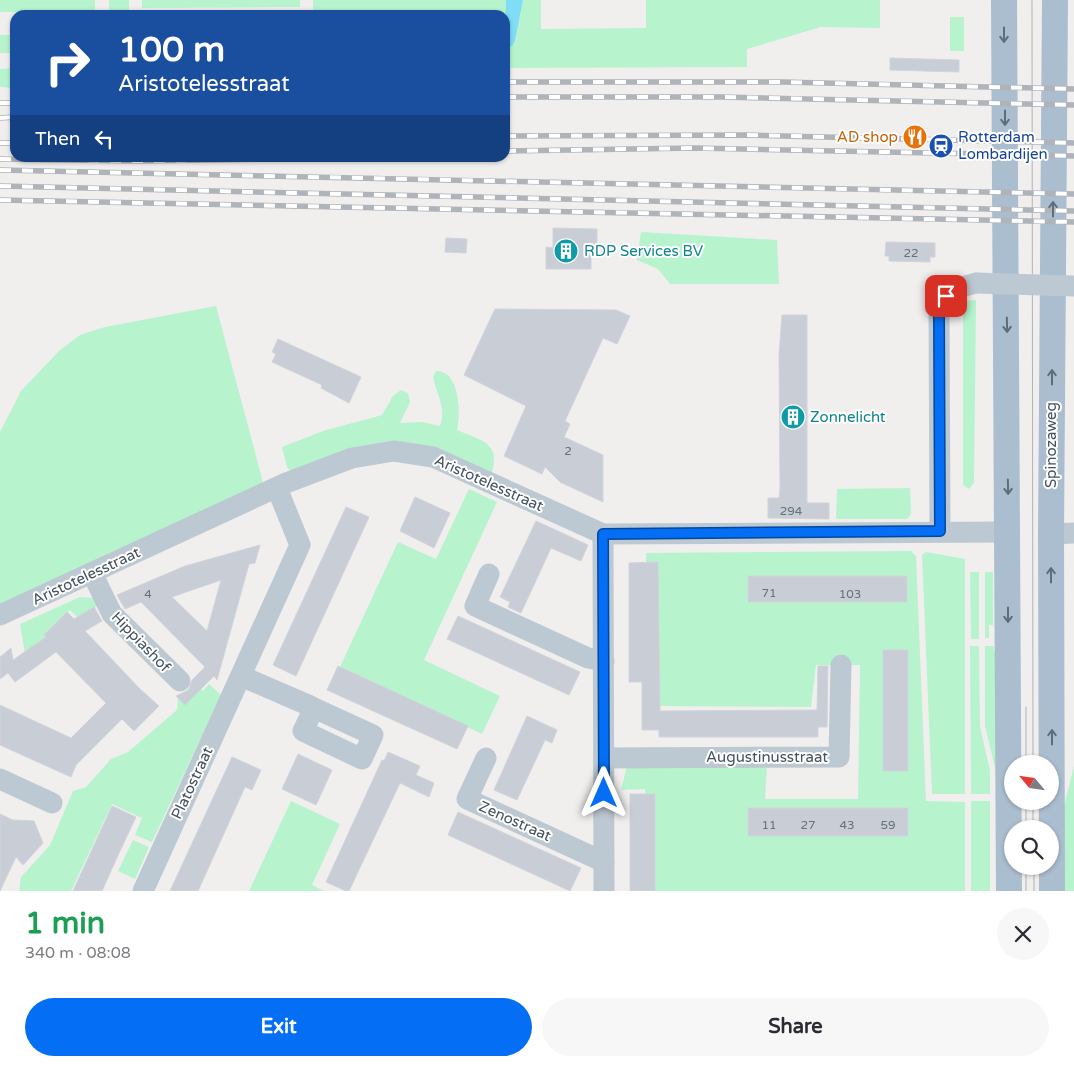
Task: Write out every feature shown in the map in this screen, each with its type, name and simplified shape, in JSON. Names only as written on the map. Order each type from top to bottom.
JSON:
[{"type":"main road","points":[[1004,0],[1009,891]]},
{"type":"main road","name":"Spinozaweg","points":[[1052,891],[1062,534],[1055,0]]},
{"type":"street","points":[[940,531],[939,310],[951,290],[976,283],[1074,286]]},
{"type":"street","name":"Aristotelesstraat","points":[[0,616],[276,488],[352,458],[394,451],[433,458],[603,534],[1008,532]]},
{"type":"street","name":"Platostraat","points":[[143,891],[300,545],[276,488]]},
{"type":"street","points":[[603,534],[604,891]]},
{"type":"street","name":"Hippiashof","points":[[92,573],[112,614],[180,682]]},
{"type":"street","points":[[489,574],[475,606],[588,658],[604,660]]},
{"type":"street","name":"Augustinusstraat","points":[[604,758],[839,757],[841,666]]},
{"type":"street","points":[[241,676],[314,708]]},
{"type":"street","name":"Zenostraat","points":[[486,758],[467,800],[604,862]]},
{"type":"street","points":[[0,778],[52,803]]},
{"type":"green space","points":[[0,0],[95,0],[95,10],[10,10],[10,12],[0,12]]},
{"type":"green space","points":[[109,0],[129,0],[129,10],[109,10]]},
{"type":"green space","points":[[142,0],[300,0],[300,7],[142,8]]},
{"type":"green space","points":[[313,0],[506,0],[506,10],[313,10]]},
{"type":"green space","points":[[523,0],[541,0],[541,29],[646,28],[646,0],[880,0],[880,28],[821,27],[747,49],[747,67],[510,68],[510,46],[515,41]]},
{"type":"green space","points":[[950,17],[964,17],[964,51],[950,51]]},
{"type":"green space","points":[[0,35],[10,35],[10,53],[0,53]]},
{"type":"green space","points":[[10,68],[10,88],[0,87],[0,69]]},
{"type":"green space","points":[[641,232],[777,240],[779,284],[670,284],[658,269],[637,260]]},
{"type":"green space","points":[[976,300],[974,483],[969,489],[963,485],[963,301]]},
{"type":"green space","points":[[216,306],[264,486],[0,608],[0,432],[21,391],[59,351],[80,335],[105,327]]},
{"type":"green space","points":[[436,371],[444,373],[454,385],[459,414],[457,430],[482,441],[492,450],[494,465],[491,476],[439,453],[293,474],[287,467],[282,447],[323,431],[382,415],[393,396],[401,390],[408,393],[410,402],[400,423],[423,422],[440,426],[442,407],[433,377]]},
{"type":"green space","points":[[910,488],[911,514],[907,519],[837,519],[836,517],[837,489]]},
{"type":"green space","points":[[469,489],[497,502],[424,660],[500,696],[482,734],[340,667],[398,542],[436,559]]},
{"type":"green space","points":[[911,551],[916,556],[926,801],[965,802],[965,891],[646,891],[645,789],[621,790],[627,766],[767,766],[765,799],[858,799],[860,665],[816,665],[811,707],[651,706],[648,679],[646,553]]},
{"type":"green space","points":[[926,552],[965,559],[965,794],[932,794],[922,555]]},
{"type":"green space","points":[[970,572],[979,572],[979,639],[971,639]]},
{"type":"green space","points":[[985,572],[993,572],[993,625],[989,625],[989,638],[985,638]]},
{"type":"green space","points":[[80,597],[94,598],[98,606],[77,617],[70,610],[44,636],[47,639],[25,654],[20,624]]},
{"type":"green space","points":[[970,646],[979,646],[980,726],[990,771],[990,794],[971,794]]},
{"type":"green space","points":[[985,646],[994,646],[994,652],[1000,652],[996,772],[985,726]]},
{"type":"green space","points":[[194,683],[203,691],[209,684],[221,695],[152,842],[135,835],[142,818],[112,804],[71,891],[19,891],[21,877],[50,845],[73,791],[86,787],[111,759],[128,752],[177,710],[178,698]]},
{"type":"green space","points":[[1074,766],[1074,891],[1060,891],[1060,823]]},
{"type":"green space","points":[[291,801],[340,824],[312,885],[324,891],[249,891]]},
{"type":"green space","points":[[971,801],[990,801],[990,891],[971,891]]},
{"type":"green space","points":[[133,840],[149,847],[135,879],[118,871]]},
{"type":"water","points":[[506,0],[523,0],[515,41],[512,46],[510,46],[510,10],[506,10]]},
{"type":"building","points":[[890,58],[959,60],[959,72],[890,70]]},
{"type":"building","name":"RDP Services BV","points":[[553,228],[597,229],[597,249],[591,249],[591,269],[546,269],[546,247],[553,248]]},
{"type":"building","points":[[446,238],[467,239],[466,253],[445,252]]},
{"type":"building","points":[[886,242],[935,243],[935,257],[930,257],[930,262],[889,261],[889,256],[885,256]]},
{"type":"building","points":[[495,309],[616,310],[630,316],[617,344],[603,338],[565,421],[570,424],[564,437],[603,455],[603,502],[560,482],[545,467],[542,474],[504,456],[526,406],[464,375]]},
{"type":"building","name":"Zonnelicht","points":[[782,315],[807,315],[807,503],[829,503],[829,519],[768,518],[768,498],[779,498],[780,489],[779,355]]},
{"type":"building","points":[[278,339],[361,377],[349,403],[321,388],[322,385],[272,362],[276,354],[272,352]]},
{"type":"building","points":[[415,497],[450,513],[434,548],[400,531]]},
{"type":"building","points":[[346,507],[369,517],[296,676],[273,665]]},
{"type":"building","points":[[536,521],[588,545],[581,561],[551,548],[521,613],[508,607],[510,602],[500,597]]},
{"type":"building","points":[[260,545],[255,563],[249,564],[217,680],[214,676],[185,705],[176,696],[189,690],[192,680],[205,667],[141,602],[125,609],[117,595],[185,566]],"holes":[[[221,580],[207,631],[172,597]]]},
{"type":"building","points":[[658,562],[660,711],[817,710],[818,666],[828,666],[827,727],[818,727],[818,737],[659,737],[659,730],[642,730],[642,682],[629,682],[629,563]]},
{"type":"building","points":[[748,576],[907,576],[907,602],[748,602]]},
{"type":"building","points":[[94,607],[102,621],[85,631],[140,689],[159,706],[134,731],[122,719],[76,765],[71,777],[0,745],[0,705],[71,738],[106,703],[56,652],[15,682],[8,673],[0,679],[0,657],[11,648],[13,660],[46,637],[44,635],[67,612],[74,619]]},
{"type":"building","points":[[458,616],[580,672],[569,695],[447,639]]},
{"type":"building","points":[[883,650],[908,650],[908,771],[883,771]]},
{"type":"building","points":[[338,666],[468,726],[457,749],[327,690]]},
{"type":"building","points":[[527,716],[557,730],[552,743],[545,740],[517,800],[494,790]]},
{"type":"building","points":[[388,752],[420,766],[416,775],[434,783],[429,797],[400,783],[349,891],[346,891],[326,882],[382,760],[384,761]]},
{"type":"building","points":[[298,754],[332,770],[316,805],[282,789]]},
{"type":"building","points":[[232,757],[261,770],[252,790],[245,787],[198,891],[170,891]]},
{"type":"building","points":[[630,794],[655,794],[655,891],[630,891]]},
{"type":"building","points":[[112,806],[136,817],[102,891],[73,891]]},
{"type":"building","points":[[748,808],[908,808],[908,836],[748,836]]},
{"type":"building","points":[[458,812],[581,868],[570,891],[448,835]]},
{"type":"building","points":[[0,814],[13,820],[34,821],[43,843],[23,865],[16,857],[0,891]]},
{"type":"tram line","points":[[1032,0],[1033,755]]},
{"type":"tram line","points":[[1026,707],[1026,755]]},
{"type":"tram line","points":[[1026,810],[1026,820]]},
{"type":"tram line","points":[[1033,810],[1033,820]]},
{"type":"tram line","points":[[1026,875],[1026,891]]},
{"type":"tram line","points":[[1034,875],[1034,891]]},
{"type":"railway","points":[[510,82],[783,82],[1074,89]]},
{"type":"railway","points":[[510,97],[720,97],[1074,105]]},
{"type":"railway","points":[[0,103],[10,103]]},
{"type":"railway","points":[[0,118],[10,117]]},
{"type":"railway","points":[[510,136],[746,135],[1074,143]]},
{"type":"railway","points":[[0,143],[10,143]]},
{"type":"railway","points":[[510,151],[695,148],[1074,156]]},
{"type":"railway","points":[[0,159],[10,159]]},
{"type":"railway","points":[[0,170],[1074,194]]},
{"type":"railway","points":[[0,186],[1074,211]]},
{"type":"railway","points":[[0,200],[1074,222]]},
{"type":"place","name":"AD shop","points":[[915,137]]},
{"type":"place","name":"Rotterdam Lombardijen","points":[[941,146]]},
{"type":"place","name":"RDP Services BV","points":[[566,251]]},
{"type":"place","name":"Zonnelicht","points":[[793,417]]},
{"type":"route","points":[[604,793],[603,534],[940,531],[939,310],[946,296]]}]
